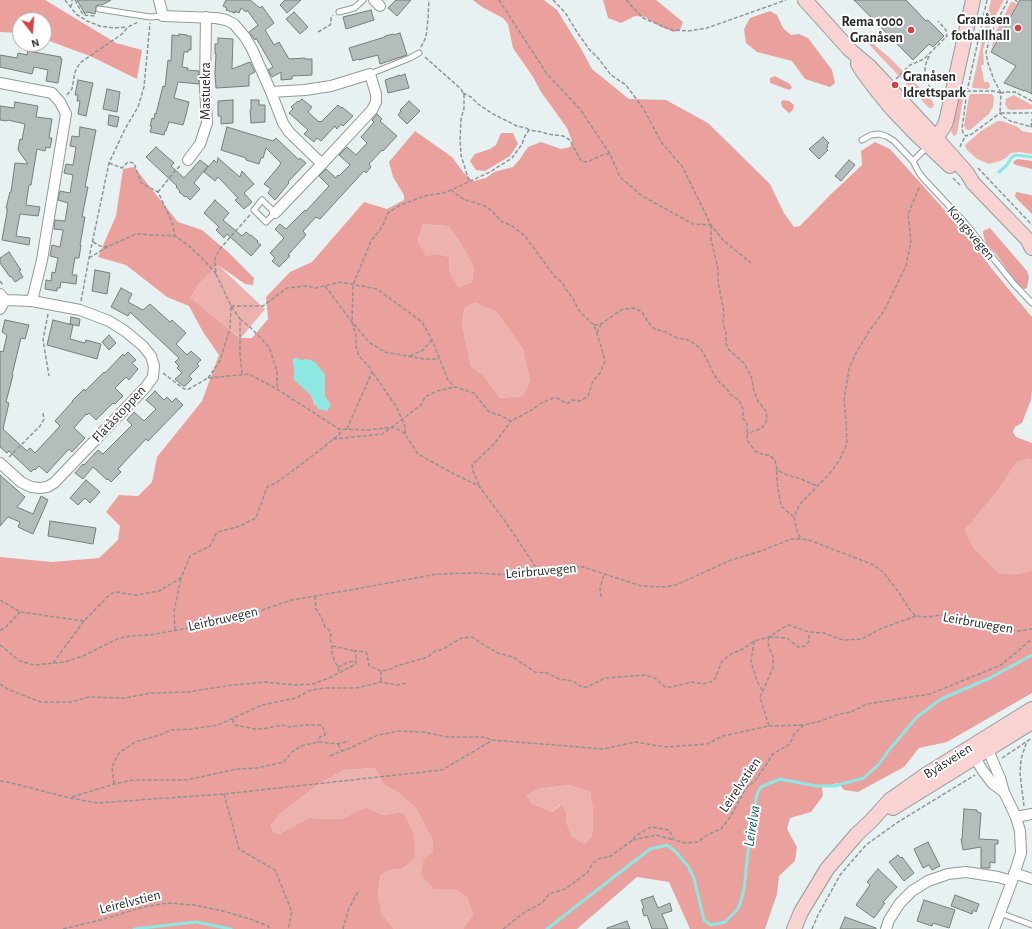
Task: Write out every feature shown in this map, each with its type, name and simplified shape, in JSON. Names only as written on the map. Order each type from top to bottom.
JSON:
[{"type":"main road","points":[[805,0],[850,50],[870,66],[932,142],[967,173],[973,183],[1030,243]]},
{"type":"main road","points":[[932,142],[943,128],[948,113],[973,0]]},
{"type":"main road","name":"Byåsveien","points":[[980,750],[1032,710]]},
{"type":"main road","name":"Byåsveien","points":[[794,929],[801,912],[827,869],[857,834],[890,800],[927,774],[980,750],[1032,722]]},
{"type":"street","points":[[159,0],[163,16],[216,18],[226,20],[234,24],[240,30],[246,37],[252,49],[283,122],[289,132],[322,164]]},
{"type":"street","name":"Mastuekra","points":[[188,160],[200,144],[207,123],[205,88],[206,17]]},
{"type":"street","points":[[271,92],[305,90],[331,86],[370,74],[376,94],[376,102],[372,110],[275,213]]},
{"type":"street","points":[[0,83],[52,93],[60,102],[66,114],[42,260],[32,301]]},
{"type":"street","points":[[2,301],[32,301],[80,310],[109,321],[125,331],[143,346],[151,356],[154,366]]},
{"type":"street","name":"Flatåstoppen","points":[[1,463],[22,482],[31,487],[47,487],[54,483],[145,388],[153,377],[154,366]]},
{"type":"street","points":[[980,750],[983,771],[993,784],[1004,792]]},
{"type":"street","points":[[980,750],[1000,778],[1004,792],[1016,817],[1020,831],[1021,853],[994,929]]},
{"type":"street","points":[[1016,817],[1028,810]]},
{"type":"street","points":[[886,929],[889,920],[900,903],[912,890],[928,881],[948,874],[966,872],[998,878],[1013,877],[1032,879]]},
{"type":"lane","points":[[339,12],[354,8],[363,0]]},
{"type":"lane","points":[[98,9],[150,17],[163,16]]},
{"type":"lane","points":[[370,74],[410,58],[418,53]]},
{"type":"lane","name":"Kongsvegen","points":[[862,140],[871,135],[879,134],[894,141],[913,161],[923,178],[965,223],[1014,284],[1032,303]]},
{"type":"lane","points":[[913,161],[932,142]]},
{"type":"lane","points":[[262,200],[275,213],[266,222],[254,210],[262,200]]},
{"type":"lane","points":[[1000,913],[1032,925]]},
{"type":"path","points":[[65,0],[76,14],[87,21],[100,26],[114,28],[128,27],[141,20],[142,16]]},
{"type":"path","points":[[70,7],[72,0]]},
{"type":"path","points":[[428,0],[426,37],[418,53],[423,55],[456,84],[463,93],[465,100],[461,119],[461,155],[469,181]]},
{"type":"path","points":[[499,0],[547,74],[580,109],[610,154],[620,177],[642,196],[693,224],[711,225]]},
{"type":"path","points":[[553,0],[566,14],[589,49],[612,75],[626,86],[643,108],[662,142],[682,166],[711,225],[723,240],[751,263]]},
{"type":"path","points":[[626,0],[643,18],[672,30],[688,31],[707,28],[786,0]]},
{"type":"path","points":[[966,136],[962,129],[967,92],[987,0]]},
{"type":"path","points":[[1008,0],[991,34],[986,53],[988,63],[994,80],[1001,93],[1000,113],[1010,121],[1031,127],[1032,119]]},
{"type":"path","points":[[318,32],[330,25],[332,16],[339,12]]},
{"type":"path","points":[[80,310],[89,258],[109,163],[125,129],[138,107],[144,87],[150,17]]},
{"type":"path","points":[[899,76],[910,65],[924,59],[947,36],[946,30],[938,21]]},
{"type":"path","points":[[60,102],[72,89],[75,72],[80,63],[122,34],[128,27]]},
{"type":"path","points":[[929,54],[925,66],[925,74],[929,86],[937,94],[944,96]]},
{"type":"path","points":[[967,92],[1016,92],[1032,102]]},
{"type":"path","points":[[463,93],[471,97],[478,104],[493,114],[512,123],[528,130],[563,136],[570,140],[581,161],[587,162],[604,154],[610,154]]},
{"type":"path","points":[[960,148],[966,136],[972,134],[1000,113],[1032,113]]},
{"type":"path","points":[[405,434],[402,419],[397,408],[370,368],[359,356],[356,346],[356,336],[352,322],[354,285],[371,241],[380,230],[389,212],[401,205],[424,196],[444,193],[451,190],[490,172],[512,158],[522,144],[528,130]]},
{"type":"path","points":[[158,192],[175,171],[188,160]]},
{"type":"path","points":[[109,163],[122,168],[128,162],[134,163],[141,183],[158,192],[172,222],[175,236]]},
{"type":"path","points":[[800,539],[794,517],[800,504],[831,472],[840,459],[847,444],[844,400],[849,369],[856,353],[884,311],[906,266],[911,241],[908,214],[923,178]]},
{"type":"path","points":[[451,190],[463,199],[485,206],[501,221],[512,226],[525,236],[555,277],[562,282],[580,312],[594,325],[605,361],[600,373],[593,381],[588,396],[581,401],[572,400],[568,403],[554,398],[544,402],[530,412],[511,422],[495,443],[472,465],[479,486],[538,570]]},
{"type":"path","points":[[216,274],[214,261],[219,250],[254,210]]},
{"type":"path","points":[[711,225],[711,239],[718,269],[718,282],[724,312],[723,323],[726,333],[726,344],[729,350],[744,363],[751,376],[754,392],[758,401],[766,411],[767,420],[762,428],[747,434]]},
{"type":"path","points":[[89,258],[136,234],[175,236],[188,245],[216,274],[230,306],[240,319],[269,347],[277,371],[277,389]]},
{"type":"path","points":[[93,242],[107,248]]},
{"type":"path","points":[[230,306],[263,306],[287,288],[306,286],[316,288],[340,282],[377,289],[422,322],[432,340],[448,380],[455,387],[474,393],[489,412],[502,416],[511,422]]},
{"type":"path","points":[[325,286],[370,343],[386,352],[424,359],[439,359]]},
{"type":"path","points":[[49,376],[43,340],[50,305]]},
{"type":"path","points":[[208,378],[220,361],[230,328],[230,306]]},
{"type":"path","points":[[594,325],[601,324],[623,309],[634,308],[642,312],[650,325],[655,329],[666,332],[677,338],[689,340],[701,349],[713,373],[720,383],[731,395],[739,400],[743,409],[743,418],[747,424],[747,440],[755,452],[769,455],[775,460],[781,506],[794,517]]},
{"type":"path","points":[[240,319],[240,353],[242,374]]},
{"type":"path","points":[[597,333],[601,324]]},
{"type":"path","points":[[408,356],[422,350],[432,340]]},
{"type":"path","points":[[154,366],[184,389],[189,389],[208,378],[249,374],[277,389],[339,429],[370,430],[392,427],[401,431],[405,434],[418,454],[479,486]]},
{"type":"path","points":[[347,429],[372,372]]},
{"type":"path","points":[[333,439],[382,434],[421,405],[425,397],[437,391],[455,387]]},
{"type":"path","points":[[1,463],[40,426],[44,419],[43,413]]},
{"type":"path","points":[[175,630],[174,611],[181,578],[190,556],[210,546],[217,532],[240,526],[256,518],[267,487],[276,483],[340,434],[339,429]]},
{"type":"path","points":[[777,470],[817,486]]},
{"type":"path","name":"Leirbruvegen","points":[[0,645],[20,661],[34,665],[65,662],[83,656],[117,639],[129,636],[150,635],[216,623],[292,600],[437,574],[475,573],[510,575],[570,566],[583,566],[642,586],[663,587],[676,585],[731,560],[761,551],[791,539],[809,540],[874,565],[883,572],[910,610],[916,616],[927,617],[944,615],[968,619],[1000,629],[1019,631],[1032,629]]},
{"type":"path","points":[[601,597],[600,589],[604,574]]},
{"type":"path","points":[[53,663],[84,621],[110,594],[116,592],[136,595],[159,591],[181,578]]},
{"type":"path","points":[[315,596],[316,609],[325,627],[329,630],[332,654],[339,673]]},
{"type":"path","points":[[0,600],[20,612],[84,621]]},
{"type":"path","points":[[0,630],[5,628],[20,612]]},
{"type":"path","points":[[332,646],[355,652],[366,652],[369,666],[381,671],[392,669],[396,666],[428,657],[461,638],[472,637],[498,653],[513,657],[535,672],[547,673],[559,679],[573,681],[582,687],[587,687],[605,678],[645,675],[655,678],[665,687],[672,687],[692,682],[703,684],[711,682],[715,679],[722,661],[731,654],[743,650],[754,641],[769,637],[789,625],[809,632],[824,633],[843,640],[862,639],[880,629],[916,616]]},
{"type":"path","points":[[769,637],[787,638],[798,647],[805,646],[809,641],[809,632]]},
{"type":"path","points":[[769,637],[768,648],[773,656],[772,668],[760,697],[769,726]]},
{"type":"path","points":[[330,756],[378,735],[400,731],[423,732],[446,737],[483,737],[492,740],[603,749],[635,742],[666,747],[707,744],[722,736],[769,726],[804,725],[821,721],[839,714],[851,712],[867,704],[930,694],[1001,665],[1032,639]]},
{"type":"path","points":[[754,641],[751,662],[757,682],[762,690]]},
{"type":"path","points":[[0,684],[9,690],[41,702],[72,702],[88,697],[125,698],[151,693],[187,692],[266,682],[296,685],[313,684],[356,664],[355,652]]},
{"type":"path","points":[[338,667],[356,660]]},
{"type":"path","points":[[381,671],[381,682]]},
{"type":"path","points":[[114,784],[112,767],[119,753],[135,742],[160,735],[171,730],[192,729],[218,725],[262,705],[296,698],[311,690],[325,688],[356,688],[381,682],[397,684],[407,682]]},
{"type":"path","points":[[311,690],[313,684]]},
{"type":"path","points":[[234,718],[233,722],[235,725],[256,729],[264,729],[282,725],[290,727],[305,724],[320,725],[322,726],[325,735],[320,737],[318,742]]},
{"type":"path","name":"Leirelvstien","points":[[633,840],[656,835],[685,843],[698,842],[707,835],[721,829],[731,816],[746,788],[755,781],[773,754],[790,744],[794,734],[804,725]]},
{"type":"path","points":[[997,762],[1032,738]]},
{"type":"path","points":[[0,781],[97,803],[224,794],[442,770],[492,740]]},
{"type":"path","points":[[70,798],[114,784],[133,780],[186,780],[237,769],[258,768],[284,762],[292,752],[301,746],[318,742],[338,744],[349,741]]},
{"type":"path","points":[[1027,741],[1021,759],[1020,774],[1028,810]]},
{"type":"path","points":[[338,744],[342,751]]},
{"type":"path","points":[[812,929],[818,915],[840,876],[866,845],[898,822],[977,774]]},
{"type":"path","points":[[224,794],[239,849],[275,870],[292,912],[288,929]]},
{"type":"path","points":[[502,929],[525,912],[542,902],[549,894],[565,889],[587,873],[592,863],[600,858],[609,857],[633,840],[635,836],[651,827],[669,830],[674,840]]},
{"type":"path","points":[[343,929],[349,908],[359,890]]},
{"type":"path","name":"Leirelvstien","points":[[63,929],[100,920],[144,906],[167,903],[194,905],[224,912],[250,919],[268,926],[270,929]]},
{"type":"shaded area","points":[[0,0],[45,0],[116,43],[142,50],[137,79],[90,56],[52,42],[52,12],[12,12],[12,33],[0,32]]},
{"type":"shaded area","points":[[473,0],[544,0],[557,10],[592,69],[629,99],[666,100],[708,123],[770,184],[784,213],[794,227],[800,226],[862,165],[861,151],[875,142],[890,149],[968,236],[992,269],[1032,317],[1031,400],[1022,423],[1015,427],[1013,432],[1016,437],[1032,443],[1032,460],[1028,459],[1017,462],[997,492],[972,523],[967,526],[965,531],[974,548],[999,573],[1017,574],[1032,570],[1032,693],[947,742],[919,748],[904,767],[858,792],[844,790],[838,783],[822,787],[823,796],[811,812],[790,818],[787,829],[797,847],[795,861],[779,876],[777,894],[765,929],[690,929],[669,882],[637,877],[577,929],[463,929],[473,915],[467,897],[454,889],[434,889],[421,875],[424,859],[433,853],[433,841],[415,807],[399,793],[383,784],[375,768],[344,770],[319,784],[280,814],[271,825],[273,832],[280,834],[309,818],[341,819],[366,807],[383,815],[403,812],[414,835],[415,858],[401,869],[390,870],[381,875],[378,893],[382,914],[394,929],[0,929],[0,557],[52,562],[99,558],[118,540],[120,526],[106,512],[119,495],[138,496],[152,482],[157,457],[202,401],[219,355],[203,332],[189,306],[167,297],[126,265],[98,257],[116,216],[123,169],[134,167],[178,222],[202,230],[228,252],[254,278],[253,285],[245,284],[218,265],[198,285],[191,298],[240,338],[252,338],[268,319],[266,297],[290,272],[312,262],[364,202],[387,209],[404,200],[404,195],[393,177],[389,162],[415,131],[452,157],[464,173],[473,181],[486,178],[494,172],[513,167],[528,147],[541,142],[561,149],[570,147],[572,141],[567,128],[541,92],[533,77],[513,48],[508,24],[503,18],[482,7]],"holes":[[[423,224],[448,226],[460,242],[474,268],[472,282],[459,287],[450,273],[449,257],[439,254],[426,256],[418,241]],[[475,303],[497,312],[523,350],[530,381],[523,396],[500,398],[484,376],[471,366],[462,324],[465,307]],[[294,358],[297,358],[325,374],[325,397],[331,405],[315,405],[311,395],[295,380]],[[568,785],[590,792],[593,810],[592,836],[584,844],[571,836],[566,821],[566,811],[561,805],[552,812],[531,803],[527,795],[539,789]]]},
{"type":"shaded area","points":[[603,0],[656,0],[683,22],[680,30],[674,32],[661,27],[645,17],[635,16],[621,23],[608,18]]},
{"type":"shaded area","points":[[991,0],[1004,0],[988,30],[983,50],[984,64],[981,66],[984,82],[988,82],[990,87],[987,89],[973,88],[972,87]]},
{"type":"shaded area","points":[[1011,2],[1017,4],[991,50],[996,31]]},
{"type":"shaded area","points":[[770,11],[777,15],[783,28],[791,35],[799,34],[808,38],[832,70],[835,83],[830,87],[805,79],[792,61],[757,52],[746,43],[744,29],[750,18]]},
{"type":"shaded area","points":[[863,36],[890,58],[931,99],[934,105],[932,108],[929,108],[862,37]]},
{"type":"shaded area","points":[[775,76],[790,84],[792,88],[789,90],[770,83],[770,78]]},
{"type":"shaded area","points":[[971,94],[991,94],[994,98],[993,107],[989,114],[970,130],[968,130],[964,126],[969,96]]},
{"type":"shaded area","points":[[1014,95],[1032,105],[1032,109],[1010,110],[1007,108],[1005,104],[1006,99]]},
{"type":"shaded area","points":[[959,96],[963,99],[957,134],[954,136],[951,132]]},
{"type":"shaded area","points":[[783,100],[789,101],[794,105],[793,110],[789,113],[782,107],[781,102]]},
{"type":"shaded area","points":[[998,121],[1018,127],[1022,131],[1032,133],[1032,154],[1019,152],[1011,153],[1000,161],[989,164],[977,159],[967,150],[965,146],[966,144],[981,131]]},
{"type":"shaded area","points":[[501,133],[513,133],[518,144],[510,156],[485,171],[476,170],[470,161],[475,154],[490,149],[496,145]]},
{"type":"shaded area","points":[[1018,159],[1032,161],[1032,169],[1013,163]]},
{"type":"shaded area","points":[[1016,192],[1032,196],[1032,214],[1017,199],[1015,196]]},
{"type":"shaded area","points":[[423,224],[448,226],[460,242],[474,268],[472,282],[459,287],[450,273],[449,257],[439,254],[426,257],[418,241]]},
{"type":"shaded area","points":[[990,228],[1027,271],[1029,277],[1027,288],[1024,289],[1017,283],[996,254],[987,245],[983,231]]},
{"type":"shaded area","points":[[218,265],[265,309],[241,338],[191,298],[198,285]]},
{"type":"shaded area","points":[[475,303],[497,312],[523,350],[530,381],[523,396],[500,398],[484,376],[471,366],[462,324],[465,307]]},
{"type":"shaded area","points":[[1028,459],[1032,460],[1032,570],[1017,574],[999,573],[974,548],[965,531],[967,526],[972,523],[997,492],[1017,462]]},
{"type":"shaded area","points":[[375,768],[383,784],[399,793],[415,807],[433,841],[434,889],[454,889],[467,897],[473,915],[463,929],[394,929],[382,914],[378,893],[381,875],[390,870],[401,869],[403,812],[383,815],[366,807],[341,819],[309,818],[280,834],[273,832],[271,825],[280,814],[319,784],[344,770]]},
{"type":"shaded area","points":[[568,785],[590,792],[593,810],[592,836],[584,844],[571,837],[566,821],[566,811],[560,805],[552,812],[531,803],[527,795],[539,789]]},
{"type":"water","points":[[294,358],[301,360],[307,359],[315,362],[325,374],[325,397],[331,405],[327,411],[318,409],[311,395],[294,380]]},
{"type":"building","points":[[77,0],[111,0],[102,5],[96,6],[95,14],[87,12],[85,14]]},
{"type":"building","points":[[226,0],[250,0],[260,8],[262,6],[274,23],[265,30],[274,45],[279,42],[289,59],[312,59],[312,75],[292,76],[292,79],[281,80],[281,72],[272,77],[268,70],[273,67],[256,38],[255,40],[249,32],[258,25],[247,10],[246,12],[241,8],[239,13],[235,11],[235,13],[226,10],[227,8],[223,6]]},
{"type":"building","points":[[285,0],[301,0],[287,13],[280,5]]},
{"type":"building","points":[[396,0],[411,0],[397,16],[388,8]]},
{"type":"building","points":[[854,0],[906,0],[926,21],[928,20],[944,36],[933,47],[929,44],[913,60]]},
{"type":"building","name":"Granåsen fotballhall","points":[[1020,0],[1032,0],[1032,94],[1004,83],[1016,66],[991,52]]},
{"type":"building","points":[[371,10],[374,20],[346,29],[343,17]]},
{"type":"building","points":[[294,12],[308,27],[300,34],[286,19]]},
{"type":"building","points":[[400,33],[407,55],[380,64],[378,55],[353,61],[349,48],[385,36]]},
{"type":"building","points":[[179,34],[191,36],[191,50],[184,52],[182,67],[188,68],[187,70],[199,71],[199,84],[178,82],[174,98],[189,102],[183,125],[169,122],[164,135],[150,132],[152,118],[154,119],[155,113],[156,114],[163,86],[165,87],[168,60],[171,61],[172,35],[179,36]]},
{"type":"building","points":[[218,38],[233,39],[232,69],[250,62],[255,72],[249,75],[249,86],[216,88],[215,44],[218,44]]},
{"type":"building","points":[[28,52],[34,52],[61,57],[60,59],[62,59],[58,83],[46,81],[48,70],[34,67],[32,74],[0,67],[0,55],[17,58],[18,53],[27,55]]},
{"type":"building","points":[[405,74],[409,88],[388,93],[385,80]]},
{"type":"building","points":[[78,80],[93,83],[86,116],[78,114],[80,101],[77,101],[78,95],[75,95]]},
{"type":"building","points":[[107,89],[120,92],[117,112],[103,109]]},
{"type":"building","points":[[302,99],[312,107],[308,112],[319,122],[321,122],[338,105],[353,116],[343,126],[341,124],[337,129],[335,126],[321,141],[317,138],[314,142],[304,134],[308,130],[289,113],[293,109],[291,107]]},
{"type":"building","points":[[233,100],[233,123],[221,124],[221,116],[218,116],[218,101]]},
{"type":"building","points":[[251,100],[259,100],[259,105],[265,105],[265,122],[251,123]]},
{"type":"building","points":[[409,101],[420,111],[407,124],[398,115],[401,111],[400,110]]},
{"type":"building","points":[[15,102],[38,106],[36,117],[52,119],[49,138],[52,138],[50,148],[46,147],[45,151],[37,149],[26,205],[40,207],[38,216],[20,214],[16,236],[30,238],[29,245],[2,240],[7,212],[6,208],[11,192],[15,163],[28,164],[18,150],[20,139],[22,140],[25,124],[8,120],[0,120],[0,106],[14,108]]},
{"type":"building","points":[[377,114],[382,119],[380,121],[397,136],[369,164],[371,167],[366,173],[364,171],[320,219],[316,217],[303,231],[306,235],[288,255],[290,256],[279,267],[272,261],[275,258],[270,253],[284,238],[275,229],[280,224],[286,229],[305,210],[306,211],[329,186],[319,176],[326,169],[336,178],[350,165],[339,155],[347,147],[356,155],[367,143],[361,137],[374,122],[372,120]]},
{"type":"building","points":[[109,115],[119,117],[117,127],[108,125]]},
{"type":"building","points":[[80,127],[96,130],[85,187],[88,187],[82,217],[85,217],[79,258],[75,258],[72,275],[77,275],[76,284],[61,282],[60,288],[57,288],[57,291],[45,289],[46,280],[51,281],[52,272],[55,273],[58,258],[50,256],[52,245],[60,247],[63,230],[54,229],[55,220],[65,221],[68,203],[58,200],[60,191],[70,193],[73,175],[64,173],[66,164],[73,165],[76,147],[70,146],[72,136],[79,137]]},
{"type":"building","points":[[227,127],[273,141],[276,138],[299,160],[300,158],[306,163],[288,182],[289,183],[275,200],[268,193],[271,189],[264,184],[281,163],[266,148],[263,158],[261,158],[259,164],[221,150]]},
{"type":"building","points":[[823,137],[829,143],[827,145],[828,147],[826,148],[828,150],[819,159],[809,149]]},
{"type":"building","points":[[156,147],[174,163],[171,166],[184,178],[200,160],[208,166],[194,183],[200,189],[190,200],[179,192],[180,191],[176,187],[177,186],[146,157]]},
{"type":"building","points":[[218,158],[240,177],[242,171],[254,184],[244,193],[252,202],[244,209],[235,200],[238,198],[218,177],[215,181],[204,172],[214,160],[217,163]]},
{"type":"building","points":[[849,160],[855,165],[841,181],[835,176]]},
{"type":"building","points":[[215,200],[229,213],[223,220],[242,236],[246,232],[261,245],[251,256],[227,234],[224,238],[216,230],[219,227],[204,213]]},
{"type":"building","points":[[9,252],[21,270],[19,271],[23,277],[15,282],[0,263],[0,258]]},
{"type":"building","points":[[95,270],[110,273],[107,294],[92,291]]},
{"type":"building","points":[[121,288],[132,294],[128,302],[143,310],[150,304],[170,322],[172,320],[186,333],[176,344],[187,355],[191,351],[201,360],[197,364],[199,366],[189,376],[192,379],[185,386],[175,379],[182,373],[177,368],[179,366],[175,362],[179,358],[130,312],[128,316],[111,307]]},
{"type":"building","points":[[71,317],[80,319],[79,326],[70,324]]},
{"type":"building","points":[[5,320],[29,325],[25,339],[21,338],[6,402],[9,403],[3,429],[27,451],[30,448],[35,453],[60,426],[55,421],[72,401],[84,389],[85,391],[104,372],[105,373],[123,354],[124,356],[128,352],[136,360],[132,363],[138,369],[129,380],[126,377],[115,388],[123,396],[115,404],[113,403],[96,420],[89,413],[87,415],[86,414],[74,428],[85,438],[72,452],[69,449],[47,473],[39,466],[31,472],[9,451],[7,453],[0,447],[0,351],[3,352],[7,335],[2,332]]},
{"type":"building","points":[[53,320],[73,325],[70,339],[85,343],[86,340],[101,344],[97,359],[47,345]]},
{"type":"building","points":[[109,335],[116,343],[109,350],[102,342]]},
{"type":"building","points":[[155,391],[164,400],[167,397],[172,402],[176,398],[183,405],[148,441],[146,439],[130,456],[118,469],[121,472],[111,482],[93,467],[83,479],[75,473],[98,450],[103,454],[132,425],[127,420],[134,412],[144,421],[156,409],[146,400]]},
{"type":"building","points":[[0,475],[25,497],[17,507],[33,514],[41,496],[48,500],[33,534],[18,527],[20,522],[8,517],[0,526]]},
{"type":"building","points":[[86,480],[100,492],[90,503],[85,498],[78,505],[70,498]]},
{"type":"building","points":[[50,521],[96,528],[93,544],[48,536]]},
{"type":"building","points":[[964,809],[977,810],[977,812],[981,813],[979,839],[998,840],[998,844],[995,844],[995,863],[990,862],[990,868],[981,868],[981,847],[963,850],[961,839]]},
{"type":"building","points":[[928,842],[940,866],[932,870],[929,865],[923,868],[914,849]]},
{"type":"building","points":[[898,855],[901,858],[902,857],[914,873],[904,881],[889,862]]},
{"type":"building","points":[[878,869],[897,887],[883,902],[885,903],[874,918],[856,905],[870,885],[867,882]]},
{"type":"building","points":[[955,895],[979,904],[976,912],[973,910],[972,914],[951,906]]},
{"type":"building","points":[[653,896],[658,908],[670,903],[672,911],[662,914],[668,929],[652,929],[647,915],[644,916],[642,909],[644,908],[641,900]]},
{"type":"building","points":[[924,900],[955,910],[949,928],[933,923],[932,926],[917,921]]},
{"type":"building","points":[[845,917],[876,928],[876,929],[840,929]]},
{"type":"building","points":[[627,921],[630,929],[607,929],[607,928]]},
{"type":"waterway","points":[[999,172],[1007,165],[1012,157],[1016,155],[1032,157]]},
{"type":"waterway","name":"Leirelva","points":[[547,929],[650,849],[667,845],[675,851],[688,866],[694,878],[704,920],[711,925],[725,922],[737,910],[740,904],[744,889],[749,842],[757,794],[761,787],[780,779],[816,786],[834,786],[864,778],[879,764],[917,717],[941,699],[990,678],[1032,655]]},
{"type":"waterway","name":"Leirelva","points":[[134,929],[196,922],[231,929]]},
{"type":"place","name":"Granåsen fotballhall","points":[[1018,28]]},
{"type":"place","name":"Rema 1000 Granåsen","points":[[911,30]]},
{"type":"place","name":"Granåsen Idrettspark","points":[[895,85]]}]
